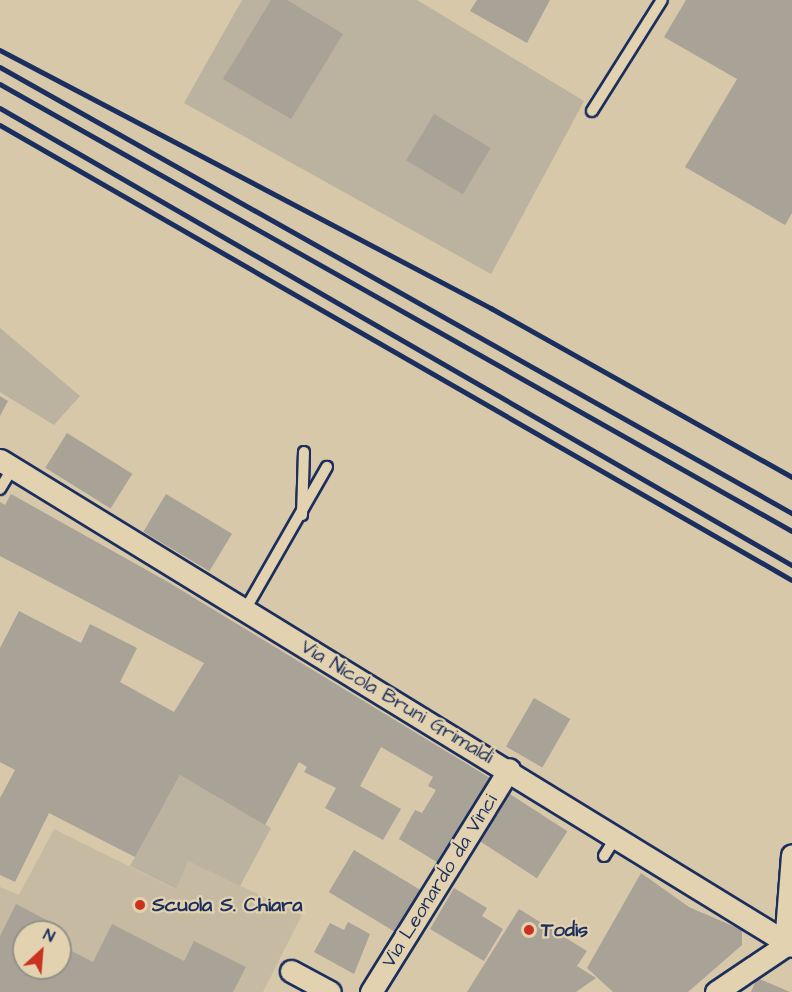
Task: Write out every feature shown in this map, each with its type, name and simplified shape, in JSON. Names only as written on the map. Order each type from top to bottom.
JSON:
[{"type":"street","name":"Via Nicola Bruni Grimaldi","points":[[6,463],[509,769],[790,944]]},
{"type":"street","name":"Via Leonardo da Vinci","points":[[371,992],[509,769]]},
{"type":"street","points":[[716,992],[790,944],[792,855]]},
{"type":"street","points":[[742,992],[754,966]]},
{"type":"street","points":[[291,971],[330,992]]},
{"type":"lane","points":[[592,111],[662,0]]},
{"type":"lane","points":[[302,516],[304,452]]},
{"type":"lane","points":[[0,489],[6,463]]},
{"type":"lane","points":[[245,610],[302,516],[327,467]]},
{"type":"lane","points":[[604,856],[616,837]]},
{"type":"shaded area","points":[[242,0],[417,0],[584,101],[491,274],[184,103]]},
{"type":"shaded area","points":[[0,328],[80,396],[54,425],[0,392]]},
{"type":"shaded area","points":[[180,775],[271,828],[240,886],[188,861],[176,889],[130,866]]},
{"type":"shaded area","name":"Scuola S. Chiara","points":[[54,829],[175,889],[188,861],[302,915],[263,992],[0,992],[0,887],[19,895]]},
{"type":"building","points":[[271,0],[287,0],[343,34],[291,119],[223,79]]},
{"type":"building","points":[[477,0],[550,0],[527,43],[470,11]]},
{"type":"building","points":[[686,0],[792,0],[792,213],[785,225],[685,167],[737,79],[664,37]]},
{"type":"building","points":[[434,114],[491,148],[463,194],[406,160]]},
{"type":"building","points":[[0,396],[8,401],[0,416]]},
{"type":"building","points":[[67,433],[132,474],[111,509],[45,468]]},
{"type":"building","points":[[11,494],[168,582],[490,778],[440,864],[399,839],[415,810],[422,813],[436,790],[428,786],[433,777],[381,747],[360,786],[401,809],[383,840],[325,808],[336,788],[304,772],[307,767],[299,762],[265,825],[180,775],[135,857],[49,813],[15,882],[0,875],[0,798],[15,770],[0,762],[0,648],[19,611],[81,643],[90,624],[137,648],[120,682],[174,712],[204,663],[0,556],[0,502],[5,505]]},
{"type":"building","points":[[166,494],[232,534],[209,571],[143,532]]},
{"type":"building","points":[[534,698],[570,719],[542,767],[506,746]]},
{"type":"building","points":[[507,792],[567,831],[537,878],[477,839]]},
{"type":"building","points":[[354,850],[422,891],[396,933],[329,892]]},
{"type":"building","points":[[641,873],[689,907],[742,930],[742,945],[688,992],[613,992],[587,968]]},
{"type":"building","points":[[454,888],[487,908],[482,916],[503,929],[484,961],[430,929]]},
{"type":"building","points":[[16,904],[47,920],[12,920],[12,980],[72,980],[72,951],[93,962],[112,924],[184,961],[194,941],[246,967],[233,992],[0,992],[0,936]]},
{"type":"building","name":"Todis","points":[[519,909],[587,951],[577,966],[596,978],[576,992],[467,992]]},
{"type":"building","points":[[348,922],[370,934],[354,974],[314,952],[330,923],[344,930]]},
{"type":"building","points":[[757,978],[790,992],[751,992]]},
{"type":"railway","points":[[0,50],[491,308],[792,477]]},
{"type":"railway","points":[[0,67],[792,513]]},
{"type":"railway","points":[[0,84],[792,531]]},
{"type":"railway","points":[[0,108],[792,565]]},
{"type":"railway","points":[[0,125],[792,580]]},
{"type":"place","name":"Scuola S. Chiara","points":[[140,905]]},
{"type":"place","name":"Todis","points":[[529,930]]}]
